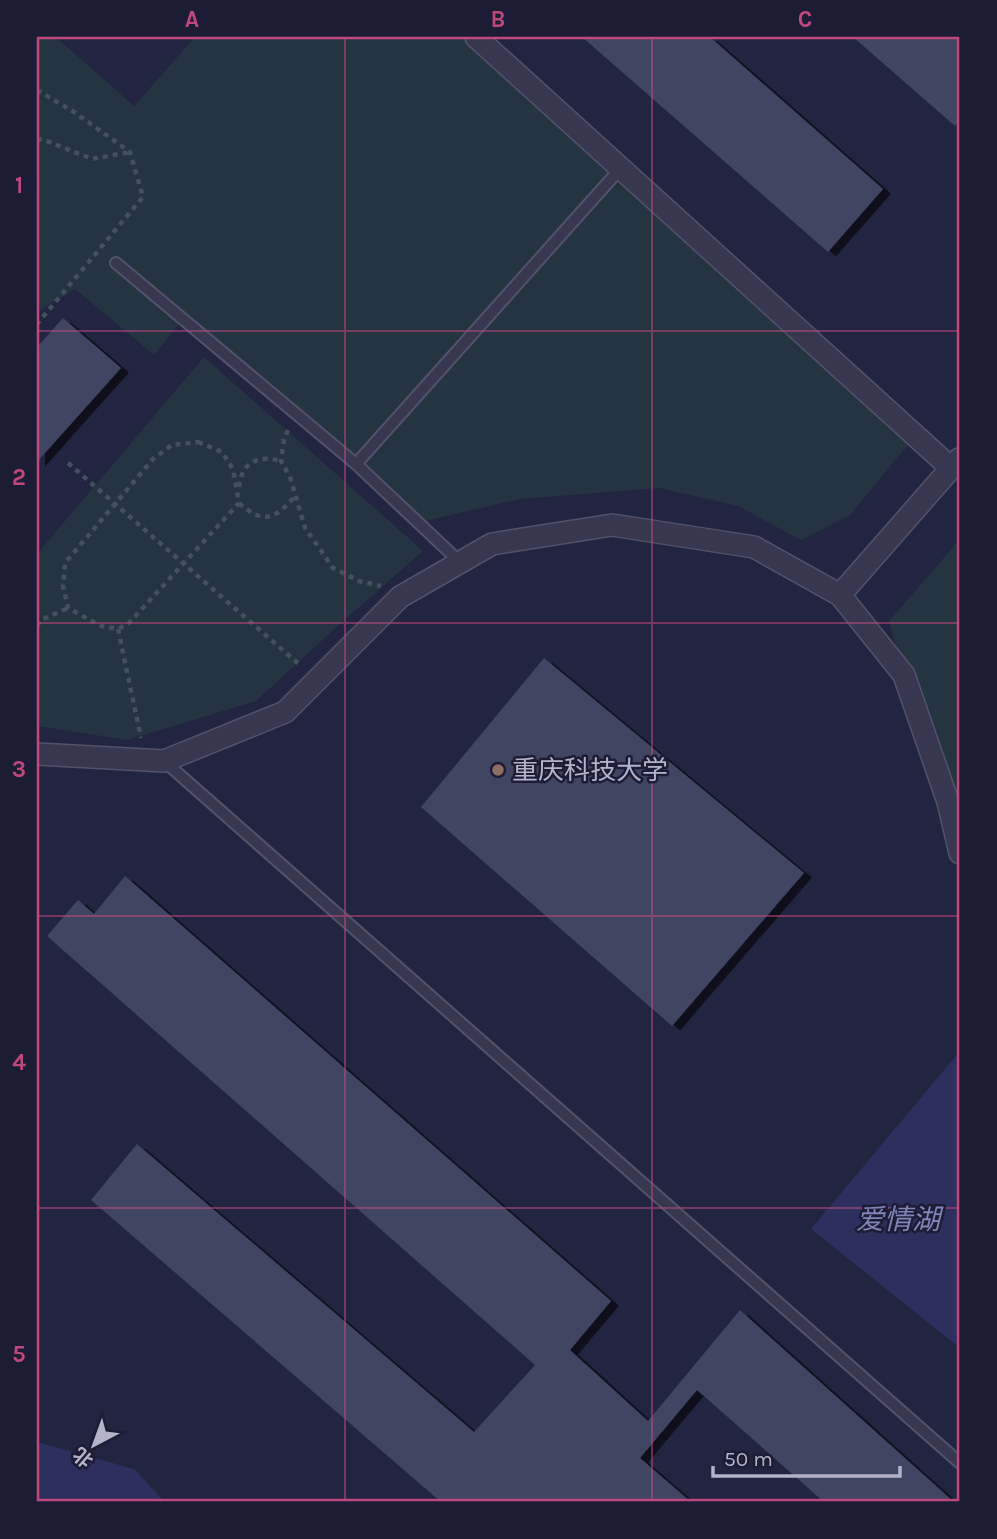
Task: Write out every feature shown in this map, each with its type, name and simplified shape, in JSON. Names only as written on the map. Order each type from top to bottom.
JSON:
[{"type":"street","points":[[475,37],[620,169],[956,463],[840,595]]},
{"type":"street","points":[[37,754],[155,760],[285,712],[400,597],[460,562],[492,544],[612,525],[754,547],[840,595],[904,675],[948,802],[960,853]]},
{"type":"lane","points":[[356,464],[620,169]]},
{"type":"lane","points":[[116,263],[356,464],[460,562]]},
{"type":"lane","points":[[155,760],[960,1463]]},
{"type":"path","points":[[37,90],[74,112],[130,152],[143,197],[37,324]]},
{"type":"path","points":[[37,140],[53,143],[92,159],[130,152]]},
{"type":"path","points":[[37,182],[37,188]]},
{"type":"path","points":[[297,414],[284,439],[281,461],[290,477],[304,528],[333,568],[359,581],[383,586],[400,597]]},
{"type":"path","points":[[239,491],[233,468],[222,452],[198,442],[172,445],[153,459],[65,563],[63,586],[68,608],[101,626],[118,629],[129,623],[239,503],[240,478],[249,464],[265,457],[281,461]]},
{"type":"path","points":[[68,463],[317,680]]},
{"type":"path","points":[[239,503],[251,513],[267,518],[278,514],[294,497]]},
{"type":"path","points":[[37,626],[41,620],[68,608]]},
{"type":"path","points":[[118,629],[155,760]]},
{"type":"shaded area","points":[[37,37],[56,37],[134,106],[195,37],[476,37],[915,436],[850,515],[801,540],[738,506],[659,488],[520,499],[425,521],[183,319],[154,355],[75,289],[37,312]]},
{"type":"shaded area","points":[[204,357],[423,551],[256,701],[127,740],[37,726],[37,554]]},
{"type":"shaded area","points":[[960,539],[960,853],[889,621]]},
{"type":"water","name":"爱情湖","points":[[960,1051],[960,1348],[811,1229]]},
{"type":"water","points":[[37,1442],[134,1469],[165,1502],[37,1502]]},
{"type":"building","points":[[582,37],[710,37],[883,189],[828,252]]},
{"type":"building","points":[[853,37],[960,37],[960,120],[955,126]]},
{"type":"building","points":[[63,318],[121,368],[37,462],[37,347]]},
{"type":"building","points":[[544,658],[804,873],[672,1026],[421,807]]},
{"type":"building","points":[[125,876],[611,1301],[570,1350],[648,1421],[740,1310],[954,1502],[824,1502],[697,1390],[640,1458],[691,1502],[441,1502],[91,1200],[137,1144],[474,1432],[535,1365],[47,936],[78,900],[94,914]]},
{"type":"place","name":"重庆科技大学","points":[[498,770]]}]
